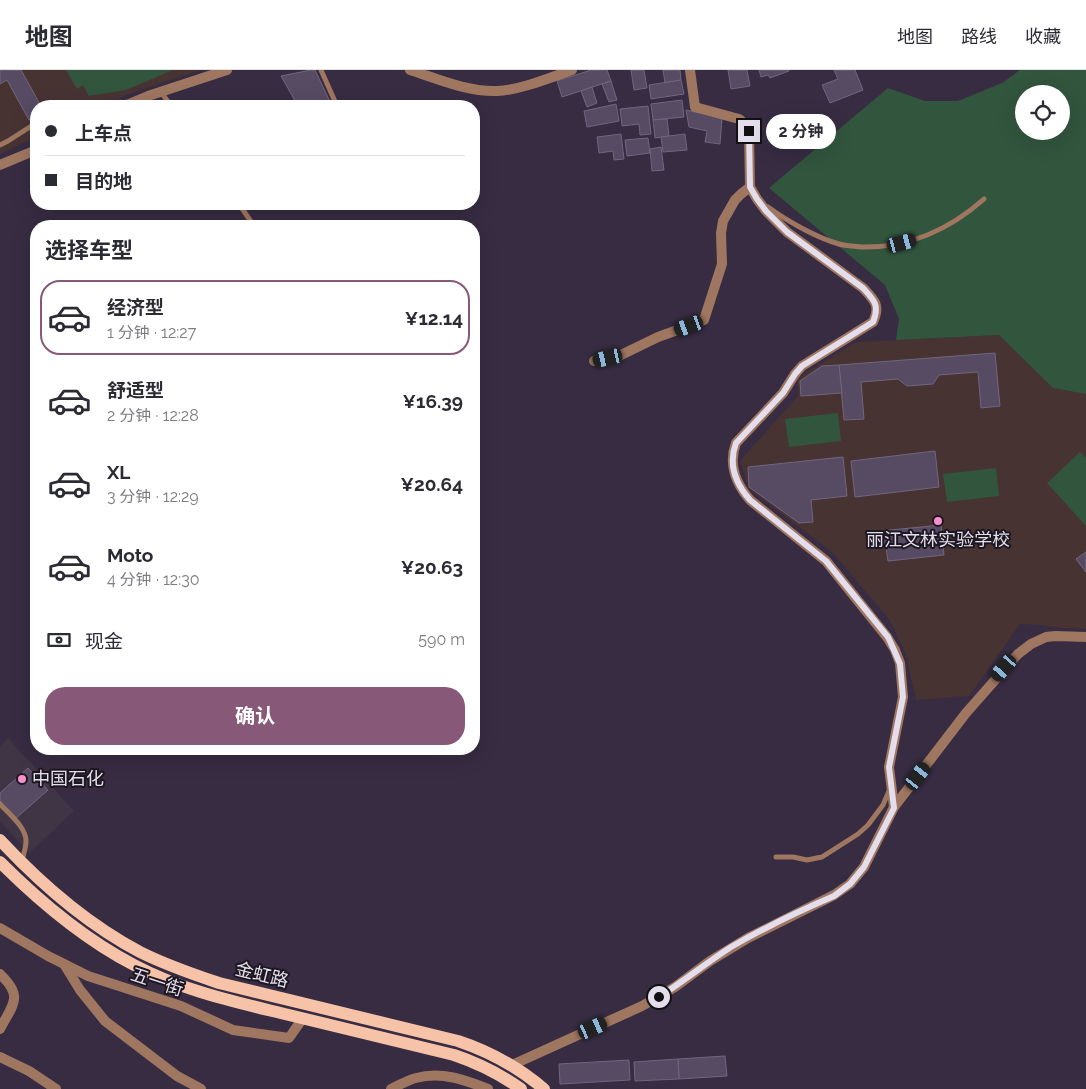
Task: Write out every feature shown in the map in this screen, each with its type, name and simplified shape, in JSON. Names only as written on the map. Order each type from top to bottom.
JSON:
[{"type":"main road","name":"金虹路","points":[[0,840],[59,897],[101,929],[142,953],[172,966],[219,982],[458,1041],[490,1053],[512,1065],[544,1089]]},
{"type":"main road","name":"金虹路","points":[[0,862],[29,890],[93,941],[135,966],[157,976],[215,997],[454,1055],[490,1070],[521,1089]]},
{"type":"street","points":[[140,100],[227,70]]},
{"type":"street","points":[[410,70],[468,88],[494,91],[518,88],[572,70]]},
{"type":"street","points":[[690,70],[695,107],[739,119],[747,127],[749,131],[750,187],[766,211],[787,232],[863,288],[871,297],[876,308],[877,314],[873,322],[802,366],[783,393],[736,443],[733,461],[735,476],[743,492],[750,500],[826,561],[888,637],[900,664],[903,697],[889,767],[894,808]]},
{"type":"street","points":[[0,165],[30,152]]},
{"type":"street","points":[[594,361],[622,355],[658,337],[704,320],[722,264],[721,233],[723,221],[735,200],[750,187]]},
{"type":"street","points":[[512,1065],[642,1006],[748,938],[834,896],[856,877],[864,867],[894,808],[966,713],[1018,654],[1031,644],[1046,637],[1086,637]]},
{"type":"street","name":"五一街","points":[[0,928],[88,976],[181,1006],[234,1030],[289,1038],[304,1018]]},
{"type":"street","points":[[64,964],[80,990],[105,1021],[177,1076],[201,1089]]},
{"type":"street","points":[[0,974],[10,983],[15,1000],[0,1030]]},
{"type":"street","points":[[0,1057],[56,1089]]},
{"type":"street","points":[[391,1089],[415,1078],[435,1075],[463,1079],[488,1089]]},
{"type":"lane","points":[[321,70],[334,100]]},
{"type":"lane","points":[[161,92],[167,100]]},
{"type":"lane","points":[[0,144],[30,127]]},
{"type":"lane","points":[[757,199],[777,214],[818,236],[839,244],[871,247],[902,243],[932,234],[959,219],[984,199]]},
{"type":"lane","points":[[776,857],[793,857],[808,860],[822,857],[858,834],[877,815],[891,783]]},
{"type":"lane","points":[[0,804],[22,829],[26,838],[22,862]]},
{"type":"shaded area","points":[[0,70],[200,70],[116,100],[30,100],[30,140],[0,154]]},
{"type":"shaded area","name":"丽江文林实验学校","points":[[999,335],[1053,388],[1086,394],[1086,629],[1020,624],[969,696],[916,700],[906,654],[889,619],[832,552],[749,489],[740,461],[798,396],[798,378],[856,342]]},
{"type":"shaded area","name":"中国石化","points":[[8,738],[74,811],[29,853],[0,821],[0,746]]},
{"type":"green space","points":[[66,70],[173,70],[126,90],[89,96],[83,85],[77,89]]},
{"type":"green space","points":[[1020,70],[1086,70],[1086,394],[1053,388],[999,335],[896,340],[899,319],[885,285],[769,188],[888,88],[925,101],[958,101],[1002,83]]},
{"type":"green space","points":[[838,413],[841,441],[789,447],[785,419]]},
{"type":"green space","points":[[1080,452],[1086,458],[1086,526],[1047,483]]},
{"type":"green space","points":[[996,468],[999,496],[947,502],[943,474]]},
{"type":"building","points":[[0,70],[21,70],[38,100],[30,100],[30,119],[7,80],[0,84]]},
{"type":"building","points":[[315,70],[329,100],[295,100],[281,76]]},
{"type":"building","points":[[591,70],[607,70],[611,81],[562,97],[557,81]]},
{"type":"building","points":[[631,70],[644,70],[647,88],[634,90]]},
{"type":"building","points":[[663,70],[680,70],[681,80],[665,83]]},
{"type":"building","points":[[728,70],[747,70],[750,86],[731,89]]},
{"type":"building","points":[[759,70],[789,71],[770,78],[768,75],[761,77]]},
{"type":"building","points":[[834,70],[855,70],[863,90],[830,103],[822,85],[838,79]]},
{"type":"building","points":[[681,80],[684,94],[651,99],[649,85]]},
{"type":"building","points":[[611,81],[617,100],[609,102],[602,84]]},
{"type":"building","points":[[592,87],[597,103],[587,107],[581,91]]},
{"type":"building","points":[[682,100],[684,117],[653,120],[651,104]]},
{"type":"building","points":[[616,104],[619,121],[587,127],[584,111]]},
{"type":"building","points":[[648,106],[651,134],[640,135],[639,124],[622,126],[620,109]]},
{"type":"building","points":[[686,110],[722,118],[720,144],[705,142],[707,131],[689,127]]},
{"type":"building","points":[[667,119],[669,136],[655,138],[653,120]]},
{"type":"building","points":[[621,134],[624,159],[614,160],[613,151],[599,153],[597,137]]},
{"type":"building","points":[[685,134],[687,150],[663,152],[661,137]]},
{"type":"building","points":[[648,138],[650,153],[627,156],[625,140]]},
{"type":"building","points":[[661,147],[664,170],[652,171],[650,149]]},
{"type":"building","points":[[995,353],[1000,406],[981,408],[978,372],[939,375],[933,384],[907,386],[898,379],[861,382],[864,419],[844,420],[839,365]]},
{"type":"building","points":[[839,365],[842,393],[801,396],[800,381],[822,366]]},
{"type":"building","points":[[935,451],[939,487],[855,497],[851,461]]},
{"type":"building","points":[[843,457],[847,496],[811,500],[813,522],[799,523],[749,487],[748,467]]},
{"type":"building","points":[[941,525],[944,555],[888,561],[886,547],[873,548],[871,532]]},
{"type":"building","points":[[1086,552],[1086,572],[1076,559]]},
{"type":"building","points":[[28,768],[48,790],[15,819],[0,802],[0,793]]},
{"type":"building","points":[[725,1056],[727,1076],[679,1079],[678,1059]]},
{"type":"building","points":[[678,1059],[679,1079],[635,1081],[634,1062]]},
{"type":"building","points":[[629,1060],[630,1080],[560,1084],[559,1064]]},
{"type":"place","name":"丽江文林实验学校","points":[[938,521]]},
{"type":"place","name":"中国石化","points":[[22,779]]},
{"type":"route","points":[[659,997],[710,961],[748,938],[816,903],[834,896],[850,884],[864,867],[894,808],[889,767],[903,697],[900,664],[888,637],[826,561],[750,500],[740,489],[733,469],[736,443],[783,393],[802,366],[873,322],[877,314],[876,308],[871,297],[863,288],[787,232],[757,199],[750,187],[749,131]]}]
